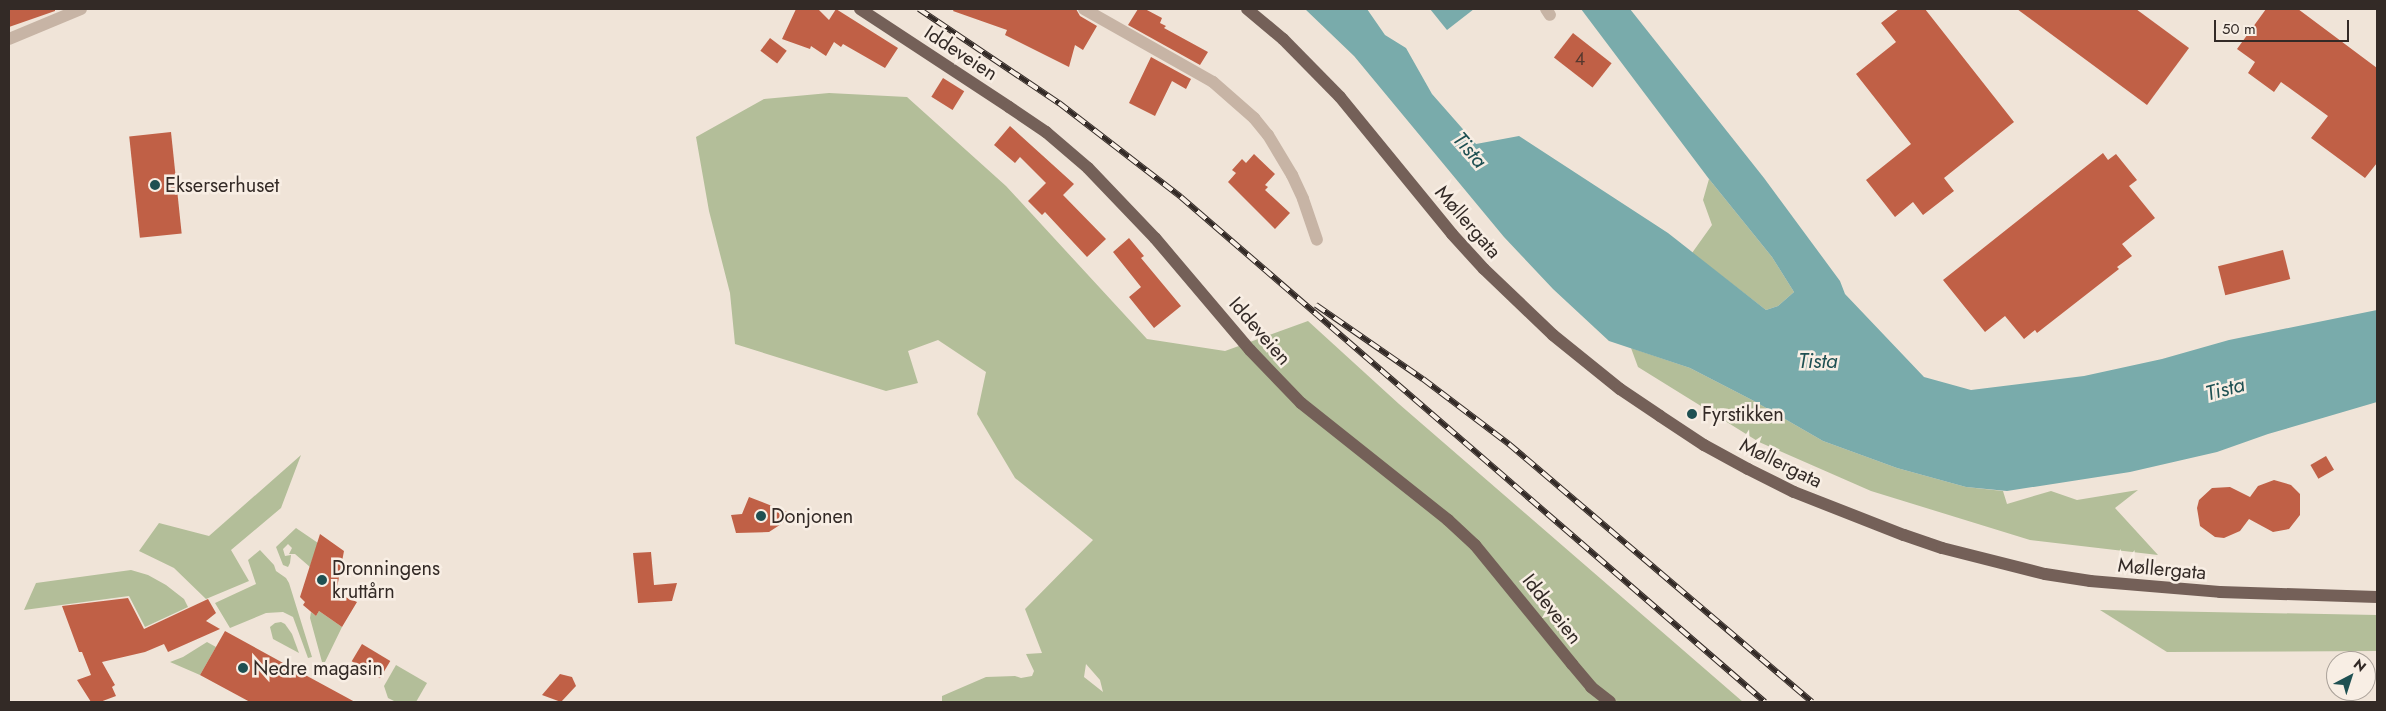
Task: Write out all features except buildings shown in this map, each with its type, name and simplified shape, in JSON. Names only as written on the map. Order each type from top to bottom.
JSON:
[{"type":"main road","name":"Iddeveien","points":[[860,9],[1046,132],[1088,168],[1155,238],[1250,350],[1301,404],[1448,520],[1475,545],[1572,664],[1591,686],[1610,702]]},
{"type":"main road","name":"Møllergata","points":[[1247,9],[1283,39],[1340,97],[1452,234],[1484,269],[1553,335],[1620,389],[1704,445],[1748,469],[1794,492],[1895,532],[1942,548],[2044,574],[2090,581],[2220,592],[2377,597]]},
{"type":"street","points":[[9,39],[81,9]]},
{"type":"street","points":[[1084,9],[1213,82],[1254,118],[1268,135],[1292,175],[1304,199],[1317,240]]},
{"type":"green space","points":[[829,93],[907,97],[1006,186],[1147,339],[1225,351],[1308,321],[1399,404],[1743,702],[942,702],[942,696],[986,677],[1015,676],[1021,678],[1032,676],[1034,671],[1026,654],[1042,653],[1025,609],[1093,540],[1015,478],[977,414],[986,372],[938,340],[908,351],[918,383],[886,391],[735,344],[730,293],[709,211],[696,137],[764,99]],"holes":[[[1086,664],[1100,680],[1103,692],[1084,677]]]},
{"type":"green space","points":[[1709,179],[1772,257],[1794,292],[1778,306],[1766,310],[1692,253],[1712,225],[1703,200]]},
{"type":"green space","points":[[1631,348],[1690,368],[1754,401],[1823,441],[1897,468],[1966,487],[2003,491],[2007,504],[2051,491],[2077,500],[2138,490],[2115,508],[2158,555],[2030,540],[1871,491],[1759,442],[1638,367]]},
{"type":"green space","points":[[301,455],[281,508],[231,550],[249,581],[206,599],[174,568],[139,551],[159,523],[209,536]]},
{"type":"green space","points":[[296,528],[318,543],[310,567],[295,554],[289,554],[292,548],[288,544],[283,549],[285,556],[291,555],[290,563],[288,567],[283,565],[276,547]]},
{"type":"green space","points":[[260,550],[274,565],[276,571],[286,578],[289,583],[312,657],[308,658],[293,617],[283,612],[266,613],[230,628],[215,603],[256,584],[248,560]]},
{"type":"green space","points":[[131,570],[148,575],[166,585],[184,599],[188,607],[145,627],[129,596],[24,610],[36,583]]},
{"type":"green space","points":[[2100,610],[2377,615],[2377,651],[2167,652]]},
{"type":"green space","points":[[319,611],[342,627],[325,662],[322,662],[310,618],[311,612],[316,616]]},
{"type":"green space","points":[[281,622],[285,624],[292,634],[299,653],[273,639],[270,627],[275,623]]},
{"type":"green space","points":[[207,642],[216,647],[200,675],[170,662],[183,657]]},
{"type":"green space","points":[[396,665],[427,683],[416,702],[396,702],[388,698],[384,686]]},
{"type":"water","name":"Tista","points":[[1305,9],[1367,9],[1385,35],[1406,48],[1432,94],[1476,144],[1519,136],[1668,233],[1766,310],[1778,306],[1794,292],[1772,257],[1709,179],[1581,9],[1630,9],[1764,178],[1840,281],[1845,294],[1924,377],[1971,390],[2084,376],[2162,359],[2229,340],[2377,310],[2377,402],[2268,434],[2217,452],[2130,472],[2007,491],[1966,487],[1897,468],[1823,441],[1754,401],[1690,368],[1609,341],[1553,289],[1504,237],[1354,56]]},
{"type":"water","points":[[1430,9],[1474,9],[1447,30]]},
{"type":"railway","points":[[919,9],[1059,103],[1181,197],[1765,702]]},
{"type":"railway","points":[[1316,305],[1423,379],[1509,444],[1812,702]]},
{"type":"place","name":"Ekserserhuset","points":[[155,185]]},
{"type":"place","name":"Fyrstikken","points":[[1692,414]]},
{"type":"place","name":"Donjonen","points":[[761,516]]},
{"type":"place","name":"Dronningens kruttårn","points":[[322,580]]},
{"type":"place","name":"Nedre magasin","points":[[243,668]]}]
